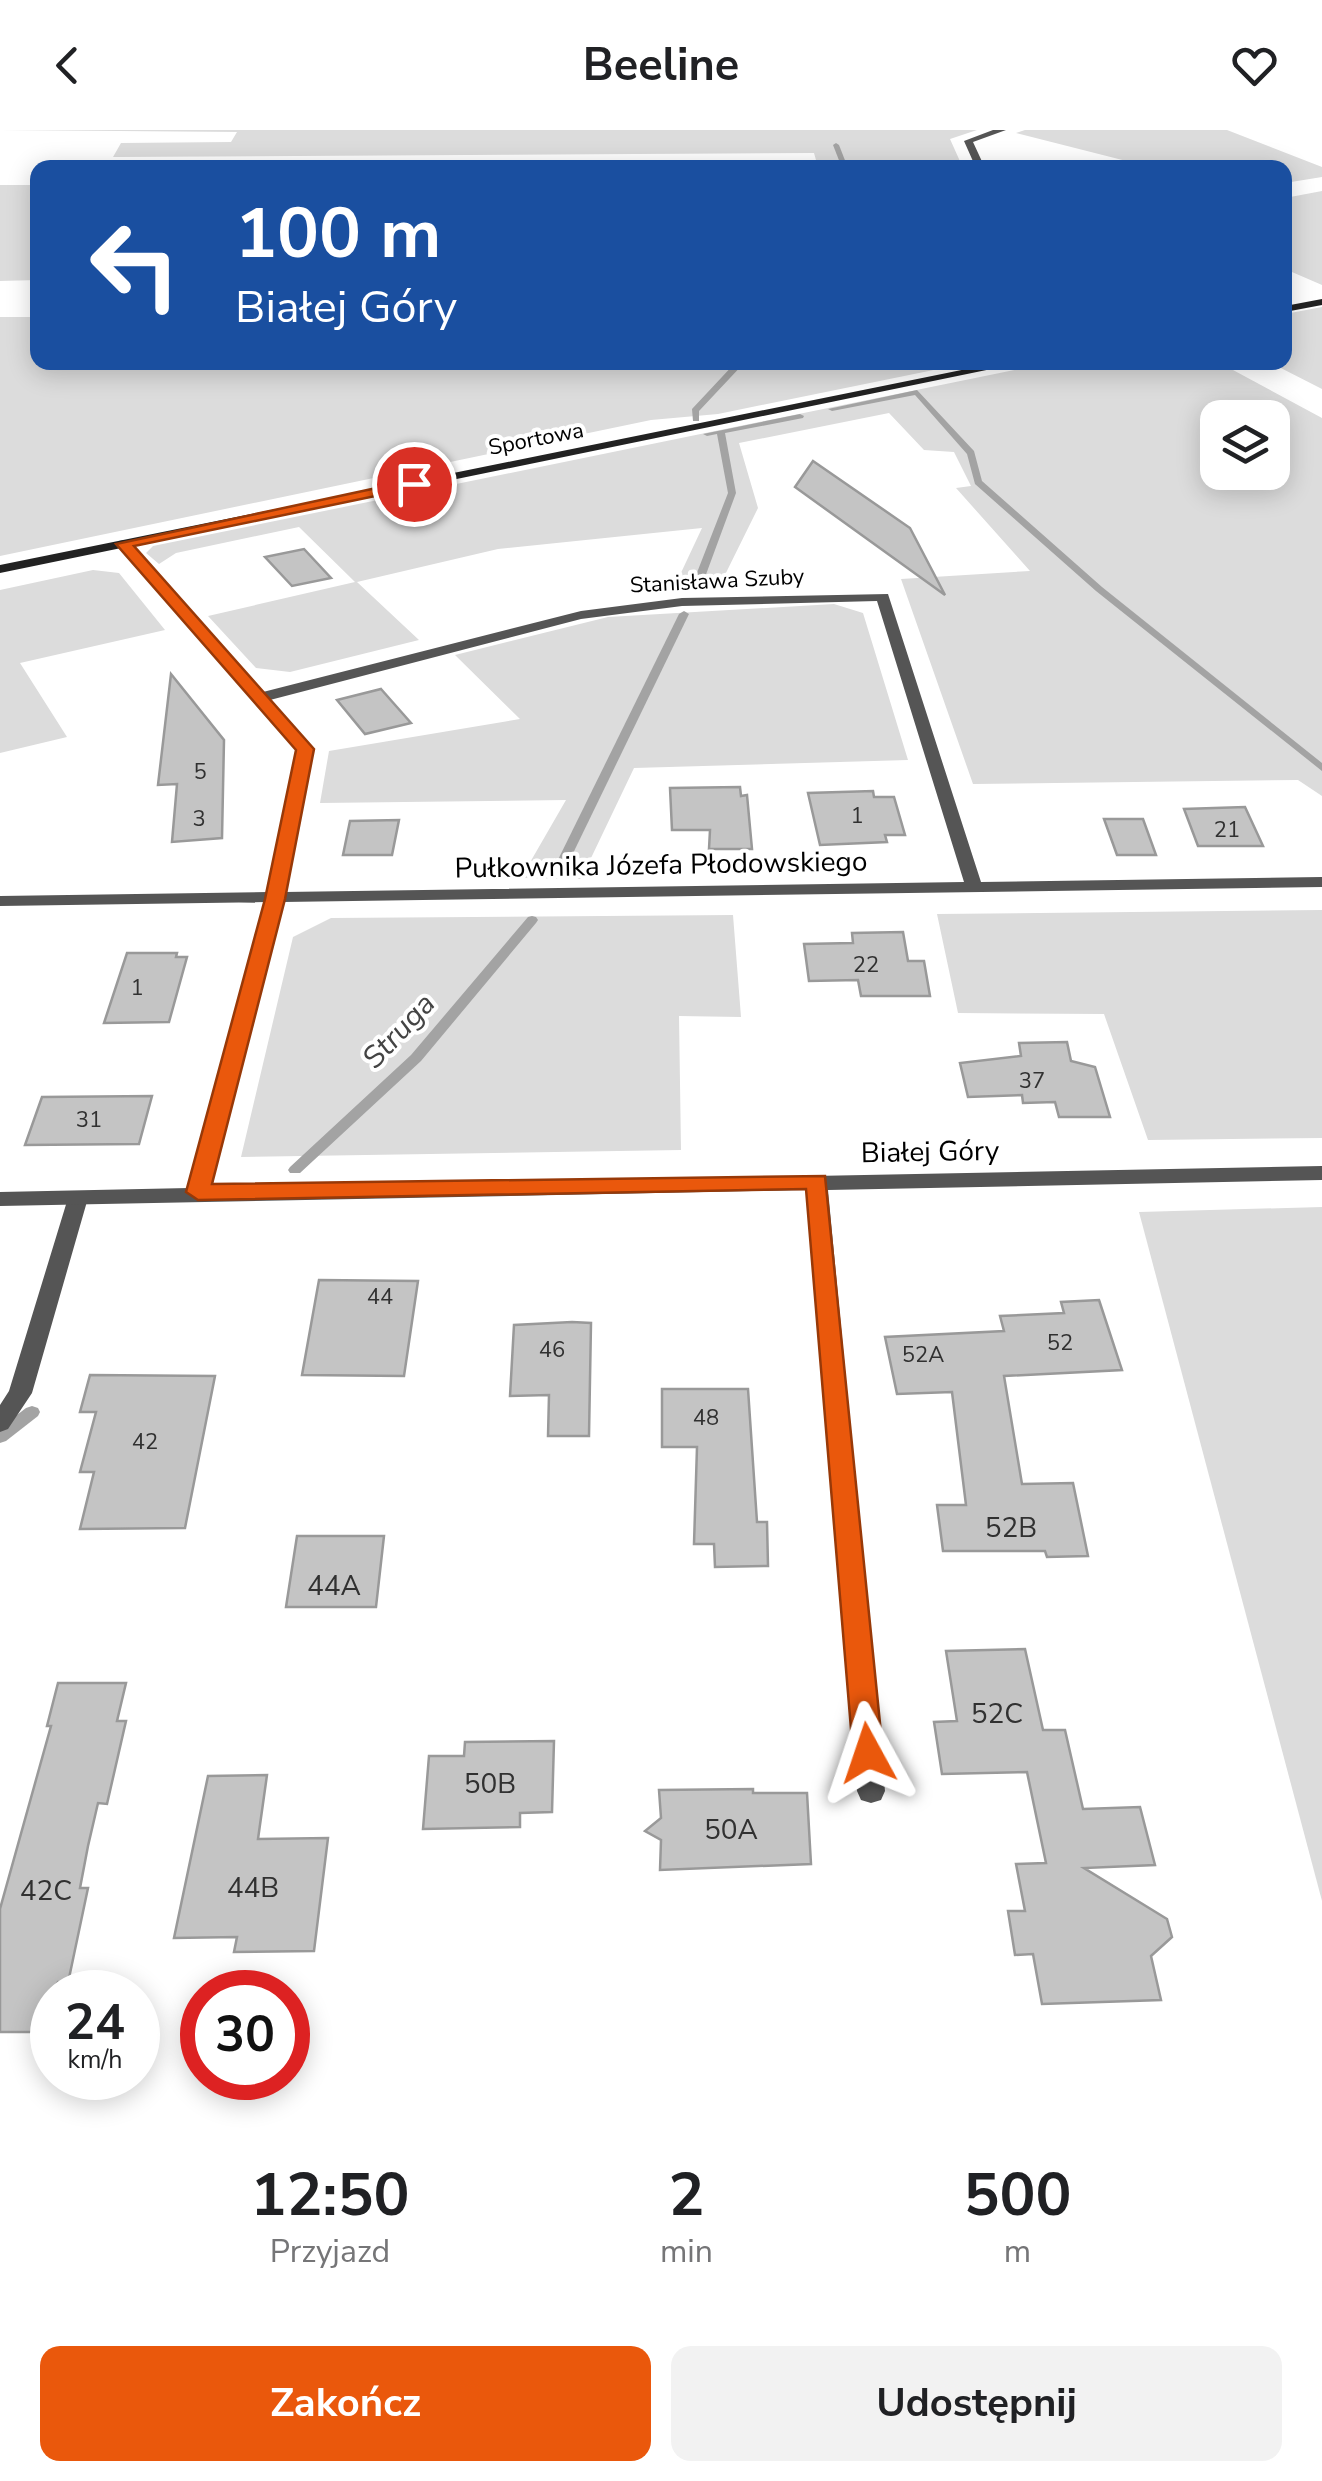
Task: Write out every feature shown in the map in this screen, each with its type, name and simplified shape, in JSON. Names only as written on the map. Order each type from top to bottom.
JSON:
[{"type":"street","points":[[977,160],[968,141],[1002,130]]},
{"type":"street","points":[[1292,308],[1322,302]]},
{"type":"street","name":"Sportowa","points":[[0,569],[981,370]]},
{"type":"street","points":[[124,544],[305,749],[275,899],[198,1192]]},
{"type":"street","name":"Stanisława Szuby","points":[[259,698],[580,615],[635,606],[883,596],[974,888]]},
{"type":"street","name":"Pułkownika Józefa Płodowskiego","points":[[0,902],[1322,882]]},
{"type":"street","name":"Białej Góry","points":[[0,1199],[198,1192],[1322,1173]]},
{"type":"street","points":[[817,1181],[872,1792]]},
{"type":"street","points":[[0,1423],[20,1393],[78,1198]]},
{"type":"shaded area","points":[[0,130],[977,130],[950,139],[959,160],[816,160],[814,153],[113,157],[121,143],[231,142],[237,132]]},
{"type":"shaded area","points":[[1227,130],[1322,167],[1322,177],[1292,182],[1292,160],[1122,160],[1016,133]]},
{"type":"shaded area","points":[[0,185],[30,185],[30,280],[0,281]]},
{"type":"shaded area","points":[[1322,191],[1322,285],[1292,272],[1292,197]]},
{"type":"shaded area","points":[[1322,307],[1322,389],[1285,370],[1292,370],[1292,313]]},
{"type":"shaded area","points":[[0,317],[30,317],[30,370],[934,370],[718,414],[651,420],[0,556]]},
{"type":"shaded area","points":[[1014,370],[1233,370],[1289,400],[1200,400],[1200,490],[1290,490],[1290,401],[1322,418],[1322,796],[1298,780],[973,784],[901,579],[1030,571],[956,488],[971,486],[954,452],[924,450],[889,413],[739,443],[758,508],[718,589],[672,592],[702,528],[498,549],[357,582],[419,640],[290,672],[256,668],[208,616],[355,582],[299,527],[176,553],[159,564],[146,553],[153,546]]},
{"type":"shaded area","points":[[93,570],[119,573],[165,630],[20,663],[67,737],[0,753],[0,590]]},
{"type":"shaded area","points":[[834,604],[863,613],[908,760],[634,768],[581,879],[521,878],[566,800],[320,803],[329,751],[520,719],[455,655],[608,617]]},
{"type":"shaded area","points":[[1322,910],[1322,1138],[1148,1140],[1104,1014],[958,1013],[937,914]]},
{"type":"shaded area","points":[[733,915],[741,1017],[679,1016],[681,1150],[241,1157],[293,937],[331,918]]},
{"type":"shaded area","points":[[1322,1207],[1322,1901],[1139,1212]]},
{"type":"building","points":[[813,461],[910,528],[945,595],[795,487]]},
{"type":"building","points":[[304,549],[331,578],[292,586],[265,557]]},
{"type":"building","points":[[171,674],[224,740],[222,838],[172,842],[177,784],[158,785]]},
{"type":"building","points":[[381,689],[411,723],[365,734],[337,700]]},
{"type":"building","points":[[740,787],[741,796],[747,795],[752,849],[709,849],[710,830],[672,830],[670,788]]},
{"type":"building","points":[[873,791],[874,797],[894,797],[905,835],[885,835],[887,842],[820,845],[808,793]]},
{"type":"building","points":[[1245,807],[1263,846],[1198,846],[1184,809]]},
{"type":"building","points":[[1104,819],[1143,819],[1156,855],[1117,855]]},
{"type":"building","points":[[399,820],[392,855],[343,855],[350,821]]},
{"type":"building","points":[[903,932],[908,961],[924,961],[930,996],[861,996],[858,980],[809,981],[804,944],[853,943],[852,933]]},
{"type":"building","points":[[127,953],[177,953],[176,957],[187,957],[169,1022],[104,1023]]},
{"type":"building","points":[[1067,1042],[1071,1061],[1095,1067],[1110,1117],[1059,1117],[1055,1102],[1023,1103],[1022,1095],[968,1097],[960,1063],[1021,1056],[1019,1043]]},
{"type":"building","points":[[152,1096],[139,1144],[25,1145],[42,1097]]},
{"type":"building","points":[[319,1280],[418,1281],[404,1376],[302,1375]]},
{"type":"building","points":[[1099,1300],[1122,1370],[1004,1376],[1022,1484],[1073,1483],[1088,1556],[1047,1557],[1045,1551],[943,1551],[937,1505],[966,1505],[952,1392],[897,1394],[885,1337],[1004,1331],[1000,1316],[1064,1313],[1061,1302]]},
{"type":"building","points":[[591,1323],[589,1436],[548,1436],[549,1395],[510,1396],[514,1325]]},
{"type":"building","points":[[90,1375],[215,1376],[185,1528],[80,1529],[94,1472],[80,1472],[96,1412],[80,1412]]},
{"type":"building","points":[[662,1389],[748,1389],[757,1522],[767,1522],[768,1566],[715,1567],[714,1544],[694,1544],[697,1447],[662,1447]]},
{"type":"building","points":[[297,1536],[384,1536],[376,1607],[286,1607]]},
{"type":"building","points":[[1025,1649],[1043,1730],[1065,1730],[1083,1809],[1140,1807],[1155,1865],[1084,1868],[1167,1919],[1172,1937],[1151,1956],[1161,2000],[1042,2004],[1033,1954],[1015,1955],[1008,1911],[1025,1911],[1016,1864],[1046,1863],[1027,1772],[942,1774],[934,1722],[957,1721],[946,1651]]},
{"type":"building","points":[[58,1683],[126,1683],[117,1721],[126,1721],[107,1804],[98,1803],[88,1846],[80,1888],[88,1888],[71,1970],[30,1970],[30,2032],[0,2032],[0,1909],[51,1726],[47,1726]]},
{"type":"building","points":[[554,1741],[552,1812],[520,1813],[520,1827],[423,1829],[429,1756],[464,1756],[465,1742]]},
{"type":"building","points":[[267,1775],[258,1839],[328,1838],[314,1951],[234,1952],[237,1937],[174,1938],[208,1776]]},
{"type":"building","points":[[753,1789],[753,1793],[807,1793],[811,1864],[660,1870],[661,1840],[645,1831],[661,1818],[659,1790]]},
{"type":"waterway","name":"Struga","points":[[836,145],[842,160]]},
{"type":"waterway","name":"Struga","points":[[696,419],[695,411],[733,370]]},
{"type":"waterway","points":[[832,409],[917,392],[971,453],[978,482],[1099,589],[1322,768]]},
{"type":"waterway","points":[[721,431],[800,416]]},
{"type":"waterway","name":"Struga","points":[[696,588],[732,493],[721,431]]},
{"type":"waterway","name":"Struga","points":[[707,434],[721,431]]},
{"type":"waterway","name":"Struga","points":[[556,876],[684,614]]},
{"type":"waterway","name":"Struga","points":[[295,1170],[416,1058],[532,920]]},
{"type":"waterway","name":"Struga","points":[[0,1437],[32,1412]]},
{"type":"route","points":[[414,484],[124,544],[305,749],[275,899],[198,1192],[817,1181],[868,1753]]}]
